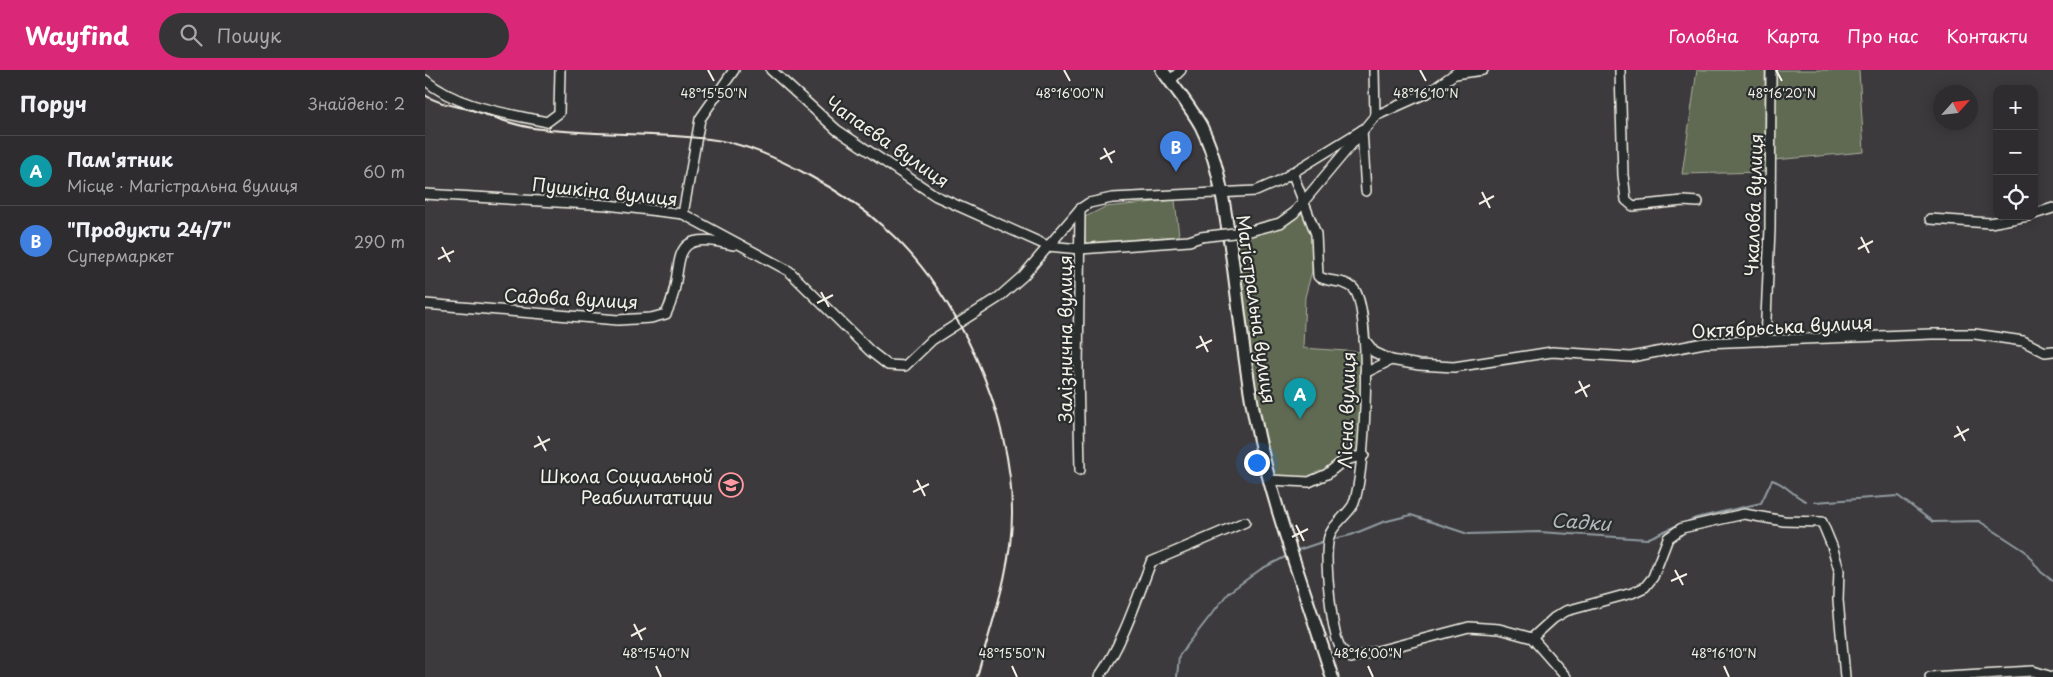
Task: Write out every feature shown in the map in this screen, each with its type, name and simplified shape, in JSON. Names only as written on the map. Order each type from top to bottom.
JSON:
[{"type":"main road","name":"Магістральна вулиця","points":[[1162,70],[1201,126],[1213,156],[1222,194],[1254,418],[1269,480],[1332,677]]},
{"type":"street","points":[[425,80],[440,92],[483,108],[547,122],[559,113],[560,70]]},
{"type":"street","points":[[683,214],[700,119],[734,70]]},
{"type":"street","name":"Чапаєва вулиця","points":[[771,70],[837,130],[935,196],[1048,246],[1080,249],[1189,241],[1201,237],[1250,231],[1280,223],[1294,213],[1304,202],[1362,130]]},
{"type":"street","points":[[1170,81],[1181,70]]},
{"type":"street","points":[[1374,70],[1375,116]]},
{"type":"street","points":[[1080,209],[1089,203],[1112,198],[1256,191],[1362,130],[1375,116],[1424,94],[1457,72],[1483,70]]},
{"type":"street","points":[[1620,70],[1623,175],[1627,200],[1633,206],[1683,201],[1698,202]]},
{"type":"street","name":"Чкалова вулиця","points":[[1765,341],[1770,229],[1771,70]]},
{"type":"street","points":[[1362,130],[1366,191]]},
{"type":"street","points":[[1292,172],[1304,202]]},
{"type":"street","name":"Пушкіна вулиця","points":[[425,194],[607,205],[683,214],[789,271],[865,347],[888,365],[905,366],[932,340],[998,298],[1023,276],[1080,209]]},
{"type":"street","name":"Лісна вулиця","points":[[1304,202],[1316,234],[1318,276],[1346,283],[1354,289],[1360,299],[1364,322],[1364,455],[1353,505],[1328,540],[1329,585],[1334,623],[1341,650],[1351,658],[1469,627],[1499,629],[1532,638]]},
{"type":"street","points":[[2038,213],[2053,208]]},
{"type":"street","name":"Залізнична вулиця","points":[[1080,209],[1078,371],[1081,470]]},
{"type":"street","points":[[1930,219],[1990,224],[2009,220]]},
{"type":"street","name":"Садова вулиця","points":[[425,304],[618,320],[651,318],[666,314],[674,298],[680,251],[689,243],[708,239],[749,249]]},
{"type":"street","name":"Октябрьська вулиця","points":[[1391,360],[1419,365],[1454,366],[1552,352],[1631,357],[1704,343],[1975,334],[2023,341],[2045,352],[2053,351]]},
{"type":"street","points":[[1364,339],[1375,352],[1391,360]]},
{"type":"street","points":[[1365,373],[1391,360]]},
{"type":"street","points":[[1269,480],[1309,482],[1327,474],[1343,461],[1364,455]]},
{"type":"street","points":[[1566,677],[1532,638],[1554,618],[1566,611],[1632,593],[1645,587],[1653,577],[1668,538],[1682,528],[1744,514],[1784,521],[1822,522],[1839,570],[1838,600],[1845,677]]},
{"type":"street","points":[[1099,677],[1109,663],[1151,562],[1245,522]]},
{"type":"street","points":[[1930,677],[2016,671],[2033,671],[2052,677]]},
{"type":"green space","points":[[1697,70],[1765,70],[1765,172],[1682,174]]},
{"type":"green space","points":[[1776,70],[1859,70],[1864,152],[1774,160]]},
{"type":"green space","points":[[1175,200],[1179,236],[1085,243],[1085,217],[1105,207]]},
{"type":"green space","points":[[1302,211],[1312,234],[1312,271],[1305,297],[1303,348],[1361,352],[1361,449],[1359,454],[1310,478],[1272,476],[1259,416],[1237,239],[1281,227]]},
{"type":"waterway","name":"Садки","points":[[1682,524],[1696,518],[1761,503],[1772,480],[1806,501]]},
{"type":"waterway","name":"Садки","points":[[1815,502],[1898,496],[1933,522],[1979,521],[2025,551],[2041,572],[2053,581]]},
{"type":"waterway","name":"Садки","points":[[1333,539],[1351,535],[1383,522],[1411,515],[1468,534],[1539,532],[1647,539],[1678,525]]},
{"type":"waterway","name":"Садки","points":[[1298,550],[1322,542]]},
{"type":"waterway","name":"Садки","points":[[1177,677],[1179,656],[1228,593],[1261,569],[1287,556]]},
{"type":"railway","points":[[425,95],[442,103],[533,128],[709,139],[749,148],[786,164],[840,194],[877,221],[912,256],[937,287],[958,322],[977,360],[992,398],[1003,438],[1010,477],[1012,514],[1009,556],[1000,597],[977,677]]},
{"type":"place","name":"\"Продукти 24/7\"","points":[[1176,172]]},
{"type":"place","name":"Пам'ятник","points":[[1300,419]]},
{"type":"place","name":"Школа Социальной Реабилитатции","points":[[731,485]]}]
